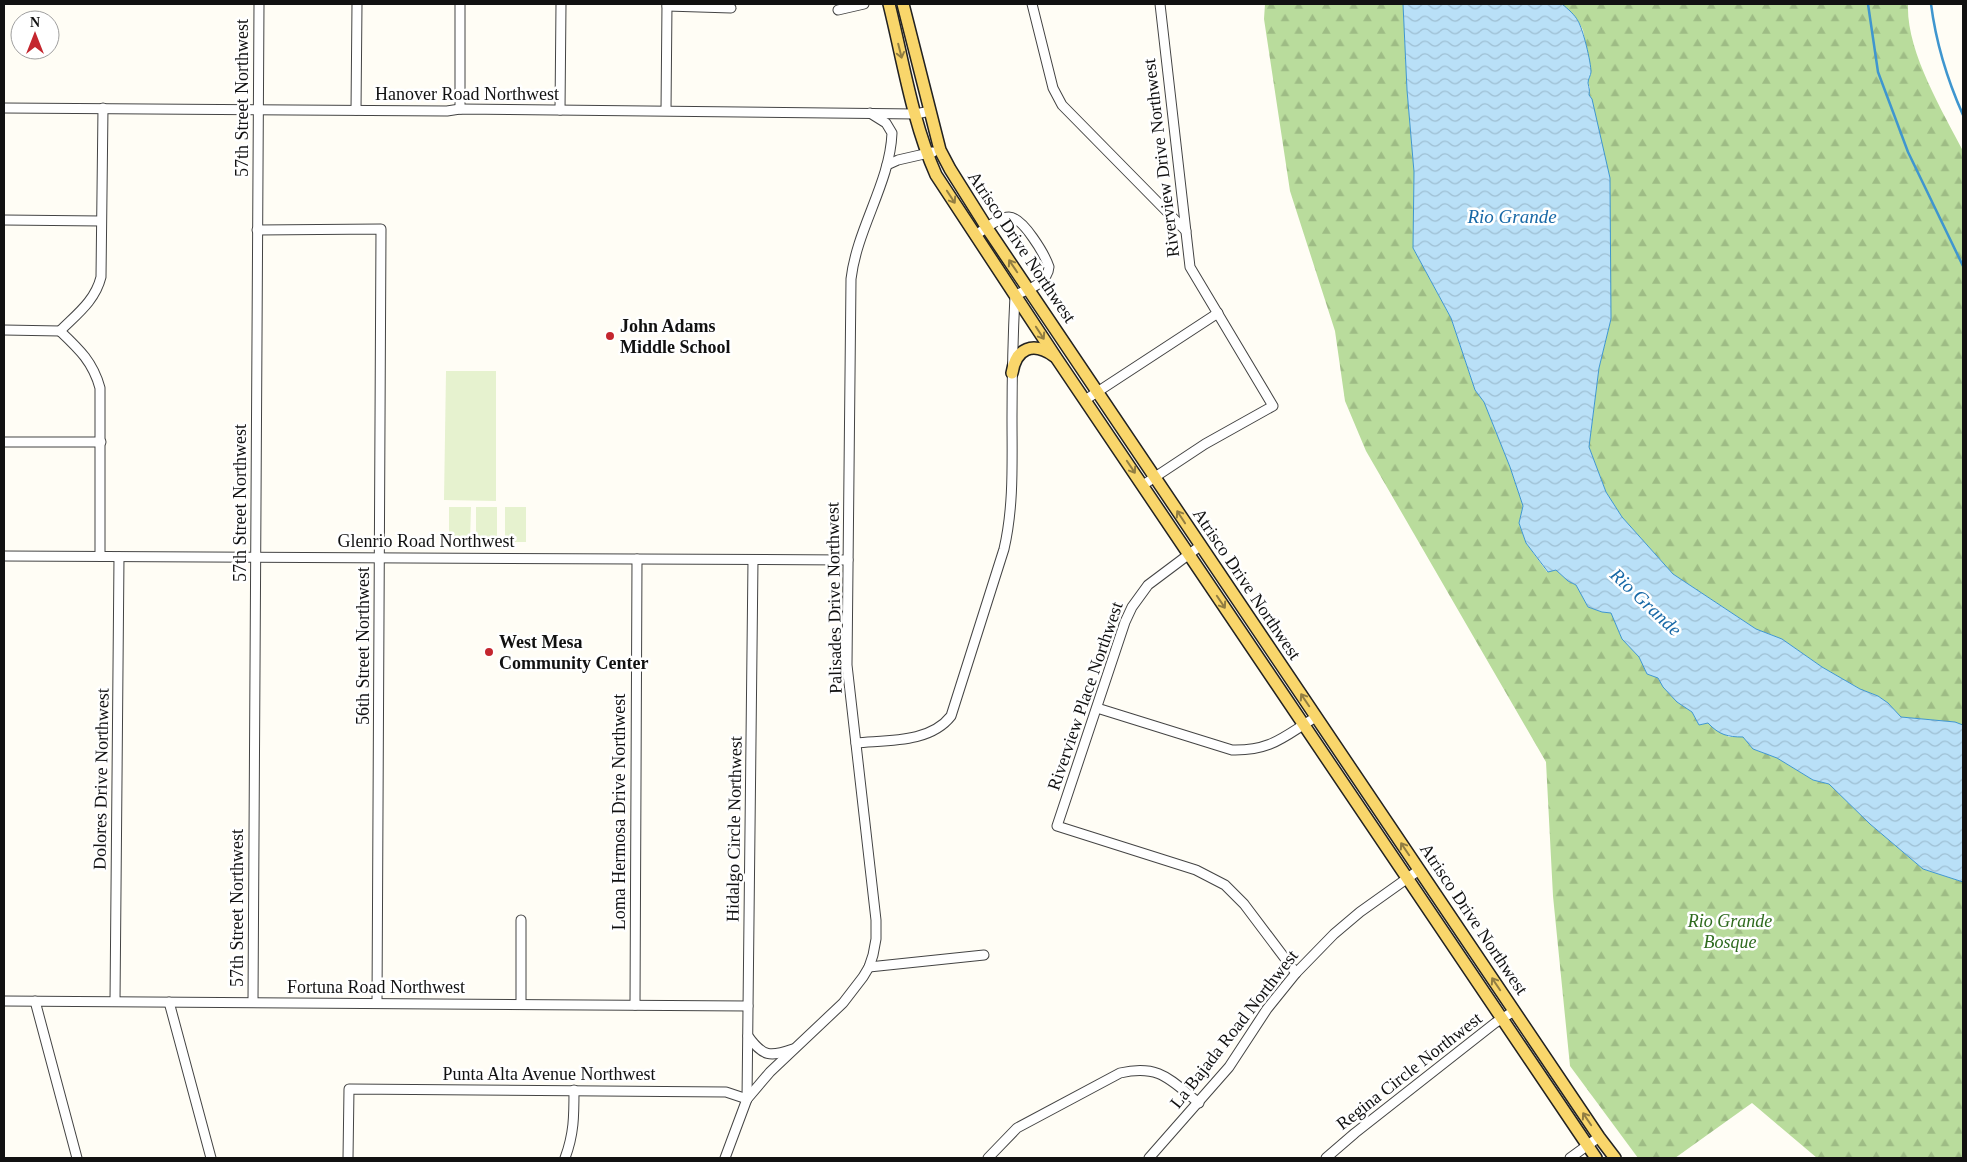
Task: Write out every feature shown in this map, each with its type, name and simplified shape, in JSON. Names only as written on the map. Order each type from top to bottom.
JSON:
[{"type":"main road","name":"Atrisco Drive Northwest","points":[[889,4],[927,154],[936,174],[1057,359],[1586,1146],[1596,1158]]},
{"type":"main road","name":"Atrisco Drive Northwest","points":[[903,4],[940,150],[950,169],[987,228],[1200,546],[1615,1158]]},
{"type":"main road","points":[[1012,373],[1017,358],[1031,348],[1042,349],[1057,359]]},
{"type":"street","name":"57th Street Northwest","points":[[253,1002],[259,4]]},
{"type":"street","points":[[356,110],[357,4]]},
{"type":"street","points":[[460,4],[460,109]]},
{"type":"street","points":[[560,110],[561,4]]},
{"type":"street","points":[[838,10],[864,4]]},
{"type":"street","points":[[1032,4],[1053,88],[1062,105],[1186,231]]},
{"type":"street","name":"Riverview Drive Northwest","points":[[1156,478],[1205,444],[1273,406],[1190,268],[1160,4]]},
{"type":"street","points":[[666,110],[667,5],[731,8]]},
{"type":"street","name":"Hanover Road Northwest","points":[[4,108],[447,111],[460,109],[666,110],[916,114],[930,111]]},
{"type":"street","points":[[60,331],[90,302],[98,290],[101,277],[103,108]]},
{"type":"street","name":"Palisades Drive Northwest","points":[[725,1158],[747,1099],[770,1072],[850,995],[869,967],[876,939],[876,920],[847,665],[851,278],[858,241],[888,165],[892,133],[886,123],[870,113]]},
{"type":"street","points":[[888,165],[898,160],[940,150]]},
{"type":"street","points":[[856,743],[924,735],[942,726],[954,711],[1000,563],[1010,523],[1015,294],[1029,290],[1045,278],[1049,267],[1023,224],[1014,217],[1008,217],[975,236]]},
{"type":"street","points":[[4,220],[102,221]]},
{"type":"street","name":"56th Street Northwest","points":[[257,230],[381,229],[377,1003]]},
{"type":"street","points":[[1085,400],[1218,313]]},
{"type":"street","points":[[4,330],[60,331],[87,359],[96,372],[100,388],[100,556]]},
{"type":"street","points":[[4,442],[100,442]]},
{"type":"street","points":[[1143,486],[1156,478]]},
{"type":"street","name":"Riverview Place Northwest","points":[[1200,546],[1148,585],[1132,606],[1057,826],[1196,870],[1225,885],[1244,904],[1296,974]]},
{"type":"street","name":"Glenrio Road Northwest","points":[[4,556],[848,560]]},
{"type":"street","name":"Dolores Drive Northwest","points":[[115,1001],[119,556]]},
{"type":"street","name":"Loma Hermosa Drive Northwest","points":[[634,1005],[637,559]]},
{"type":"street","name":"Hidalgo Circle Northwest","points":[[747,1099],[753,560]]},
{"type":"street","points":[[1097,708],[1232,750],[1251,750],[1269,746],[1316,717]]},
{"type":"street","name":"La Bajada Road Northwest","points":[[1149,1158],[1229,1067],[1267,1009],[1296,974],[1334,934],[1360,912],[1419,870]]},
{"type":"street","points":[[521,920],[521,1004]]},
{"type":"street","points":[[869,967],[984,955]]},
{"type":"street","name":"Fortuna Road Northwest","points":[[4,1001],[748,1006]]},
{"type":"street","points":[[35,1001],[77,1158]]},
{"type":"street","points":[[169,1002],[211,1158]]},
{"type":"street","name":"Regina Circle Northwest","points":[[1326,1158],[1355,1133],[1501,1019],[1514,1011]]},
{"type":"street","points":[[748,1036],[756,1047],[770,1055],[795,1048]]},
{"type":"street","points":[[988,1158],[1017,1128],[1120,1073],[1134,1070],[1152,1070],[1165,1076],[1199,1103]]},
{"type":"street","name":"Punta Alta Avenue Northwest","points":[[348,1158],[349,1089],[726,1092],[747,1099]]},
{"type":"street","points":[[565,1158],[572,1139],[574,1125],[574,1090]]},
{"type":"street","points":[[1570,1158],[1599,1137]]},
{"type":"green space","name":"Rio Grande Bosque","points":[[1265,4],[1403,4],[1407,90],[1414,172],[1413,248],[1451,318],[1475,390],[1484,402],[1510,467],[1523,506],[1519,523],[1526,543],[1547,572],[1556,570],[1568,581],[1576,585],[1588,607],[1602,612],[1611,612],[1622,639],[1639,657],[1647,674],[1658,678],[1663,687],[1677,702],[1692,712],[1699,725],[1708,723],[1729,737],[1743,737],[1753,749],[1777,758],[1813,780],[1829,784],[1870,824],[1923,869],[1963,882],[1963,1158],[1817,1158],[1752,1103],[1675,1158],[1638,1158],[1570,1066],[1553,896],[1546,762],[1366,451],[1345,401],[1335,331],[1290,191],[1264,19]]},
{"type":"green space","points":[[1562,4],[1908,4],[1909,22],[1919,60],[1936,99],[1963,151],[1963,725],[1955,722],[1901,717],[1888,703],[1878,696],[1860,689],[1822,667],[1782,639],[1756,629],[1673,574],[1622,517],[1606,492],[1589,447],[1599,368],[1611,319],[1603,154],[1589,95],[1590,88],[1588,82],[1591,73],[1583,30],[1577,19]]},
{"type":"green space","points":[[446,371],[496,371],[496,501],[444,500]]},
{"type":"green space","points":[[449,507],[471,507],[470,542],[449,541]]},
{"type":"green space","points":[[476,507],[497,507],[497,542],[476,542]]},
{"type":"green space","points":[[505,507],[526,507],[526,542],[505,542]]},
{"type":"water","name":"Rio Grande","points":[[1403,4],[1562,4],[1577,19],[1582,31],[1591,72],[1588,82],[1589,95],[1592,99],[1610,178],[1611,319],[1599,368],[1589,447],[1606,492],[1622,517],[1673,574],[1756,629],[1782,639],[1822,667],[1860,689],[1878,696],[1888,703],[1901,717],[1955,722],[1963,725],[1963,882],[1923,869],[1870,824],[1829,784],[1813,780],[1777,758],[1753,749],[1743,737],[1724,734],[1708,723],[1699,725],[1692,712],[1677,702],[1663,687],[1658,678],[1647,674],[1639,657],[1622,639],[1611,613],[1588,607],[1576,585],[1568,581],[1556,570],[1548,572],[1526,543],[1519,523],[1523,506],[1510,467],[1484,402],[1475,390],[1451,318],[1413,248],[1414,172],[1407,90]]},
{"type":"waterway","points":[[1868,4],[1878,72],[1908,152],[1963,266]]},
{"type":"waterway","points":[[1931,4],[1943,61],[1963,115]]},
{"type":"place","name":"John Adams Middle School","points":[[610,336]]},
{"type":"place","name":"West Mesa Community Center","points":[[489,652]]}]
